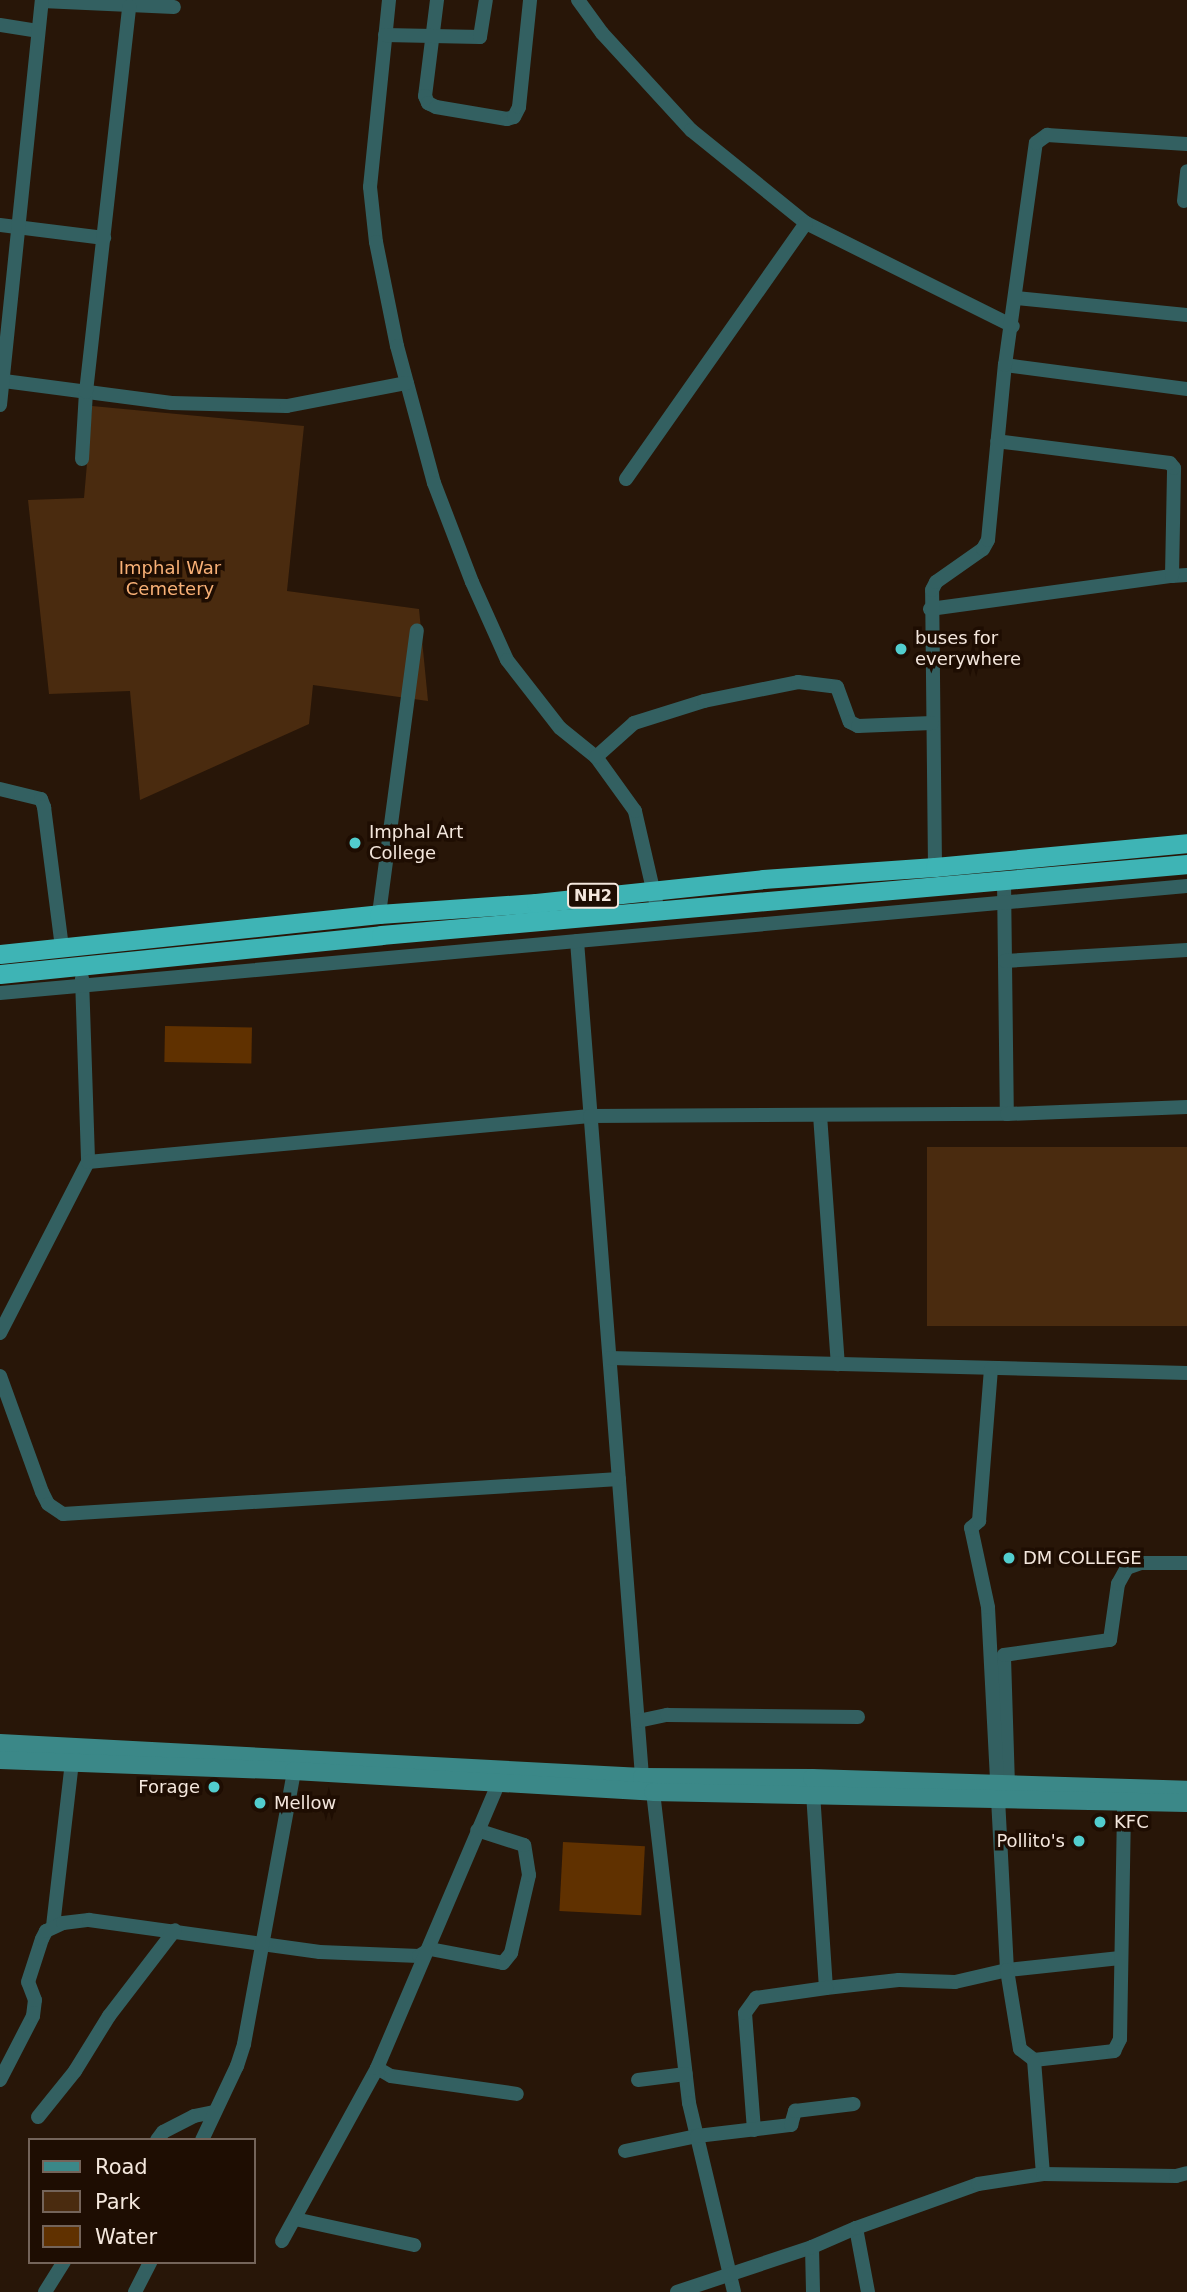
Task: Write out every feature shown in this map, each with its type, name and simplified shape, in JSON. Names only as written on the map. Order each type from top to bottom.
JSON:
[{"type":"highway","name":"NH2","points":[[0,954],[379,914],[536,903],[654,889],[934,867],[1187,843]]},
{"type":"highway","points":[[1152,846],[1154,867]]},
{"type":"highway","name":"NH2","points":[[0,974],[82,976],[658,911],[1187,864]]},
{"type":"main road","points":[[0,1743],[295,1764],[813,1793],[1187,1790]]},
{"type":"main road","points":[[0,1760],[295,1764],[498,1784],[649,1782],[1000,1790],[1124,1803],[1187,1803]]},
{"type":"street","points":[[0,405],[42,0],[174,7]]},
{"type":"street","points":[[389,0],[370,187],[376,242],[407,383],[434,483],[472,582],[507,660],[560,727],[596,757],[635,811],[658,911]]},
{"type":"street","points":[[437,0],[425,96],[428,103],[436,107],[510,119],[519,107],[530,0]]},
{"type":"street","points":[[385,35],[480,37],[486,0]]},
{"type":"street","points":[[578,0],[602,33],[691,130],[806,223],[1013,326]]},
{"type":"street","points":[[82,459],[86,392],[129,6]]},
{"type":"street","points":[[0,25],[38,31]]},
{"type":"street","points":[[934,867],[930,609],[933,585],[986,545],[1006,365],[1038,138],[1047,135],[1187,144]]},
{"type":"street","points":[[1184,201],[1187,171]]},
{"type":"street","points":[[626,479],[806,223]]},
{"type":"street","points":[[0,225],[104,238]]},
{"type":"street","points":[[1016,298],[1187,315]]},
{"type":"street","points":[[1006,365],[1187,389]]},
{"type":"street","points":[[4,381],[172,403],[288,406],[407,383]]},
{"type":"street","points":[[930,609],[1180,575],[1174,468],[1170,463],[998,441]]},
{"type":"street","points":[[379,914],[417,631]]},
{"type":"street","points":[[596,757],[640,721],[704,701],[774,684],[798,682],[834,685],[839,689],[850,722],[858,726],[932,723]]},
{"type":"street","points":[[0,789],[41,799],[62,947]]},
{"type":"street","points":[[1004,881],[1007,1114]]},
{"type":"street","points":[[0,993],[82,976],[577,941],[1187,886]]},
{"type":"street","points":[[577,941],[638,1721],[649,1782],[686,2074],[697,2136],[734,2292]]},
{"type":"street","points":[[1004,961],[1187,950]]},
{"type":"street","points":[[0,1333],[88,1163],[82,976]]},
{"type":"street","points":[[88,1163],[590,1116],[1007,1114],[1187,1107]]},
{"type":"street","points":[[820,1115],[838,1364]]},
{"type":"street","points":[[610,1358],[1187,1373]]},
{"type":"street","points":[[991,1368],[979,1521],[971,1528],[988,1607],[1000,1790],[1007,1970],[1020,2049],[1034,2060],[1114,2051],[1119,2039],[1124,1803]]},
{"type":"street","points":[[0,1376],[42,1492],[48,1504],[63,1514],[619,1479]]},
{"type":"street","points":[[1000,1790],[1004,1655],[1110,1640],[1118,1584],[1126,1568],[1141,1563],[1187,1563]]},
{"type":"street","points":[[638,1721],[667,1715],[858,1717]]},
{"type":"street","points":[[0,2080],[33,2015],[35,2000],[28,1982],[42,1939],[53,1926],[72,1763]]},
{"type":"street","points":[[203,2138],[244,2045],[295,1764]]},
{"type":"street","points":[[282,2241],[377,2068],[430,1949],[498,1784]]},
{"type":"street","points":[[813,1793],[826,1989]]},
{"type":"street","points":[[53,1926],[89,1920],[320,1952],[419,1956],[430,1949],[503,1963],[511,1953],[529,1875],[524,1845],[477,1830]]},
{"type":"street","points":[[38,2117],[75,2071],[109,2016],[175,1930]]},
{"type":"street","points":[[754,2130],[745,2013],[756,1998],[899,1980],[955,1982],[1007,1970],[1120,1958]]},
{"type":"street","points":[[1034,2060],[1043,2174]]},
{"type":"street","points":[[377,2068],[391,2076],[517,2094]]},
{"type":"street","points":[[638,2080],[686,2074]]},
{"type":"street","points":[[625,2151],[697,2136],[791,2125],[795,2111],[854,2104]]},
{"type":"street","points":[[158,2138],[163,2132],[194,2116],[214,2112]]},
{"type":"street","points":[[677,2292],[812,2247],[856,2228],[978,2185],[1043,2174],[1176,2176],[1187,2173]]},
{"type":"street","points":[[295,2220],[414,2245]]},
{"type":"street","points":[[856,2228],[868,2292]]},
{"type":"street","points":[[812,2247],[813,2292]]},
{"type":"street","points":[[45,2292],[63,2264]]},
{"type":"street","points":[[135,2292],[149,2264]]},
{"type":"green space","name":"Imphal War Cemetery","points":[[92,406],[304,426],[287,591],[419,609],[428,701],[313,685],[309,724],[140,800],[130,691],[49,694],[28,500],[84,498]]},
{"type":"green space","points":[[927,1147],[1187,1147],[1187,1326],[927,1326]]},
{"type":"water","points":[[165,1026],[252,1028],[251,1064],[164,1062]]},
{"type":"water","points":[[563,1842],[645,1846],[641,1915],[559,1911]]},
{"type":"place","name":"buses for everywhere","points":[[901,649]]},
{"type":"place","name":"Imphal Art College","points":[[355,843]]},
{"type":"place","name":"DM COLLEGE","points":[[1009,1558]]},
{"type":"place","name":"Forage","points":[[214,1787]]},
{"type":"place","name":"Mellow","points":[[260,1803]]},
{"type":"place","name":"KFC","points":[[1100,1822]]},
{"type":"place","name":"Pollito's","points":[[1079,1841]]}]
